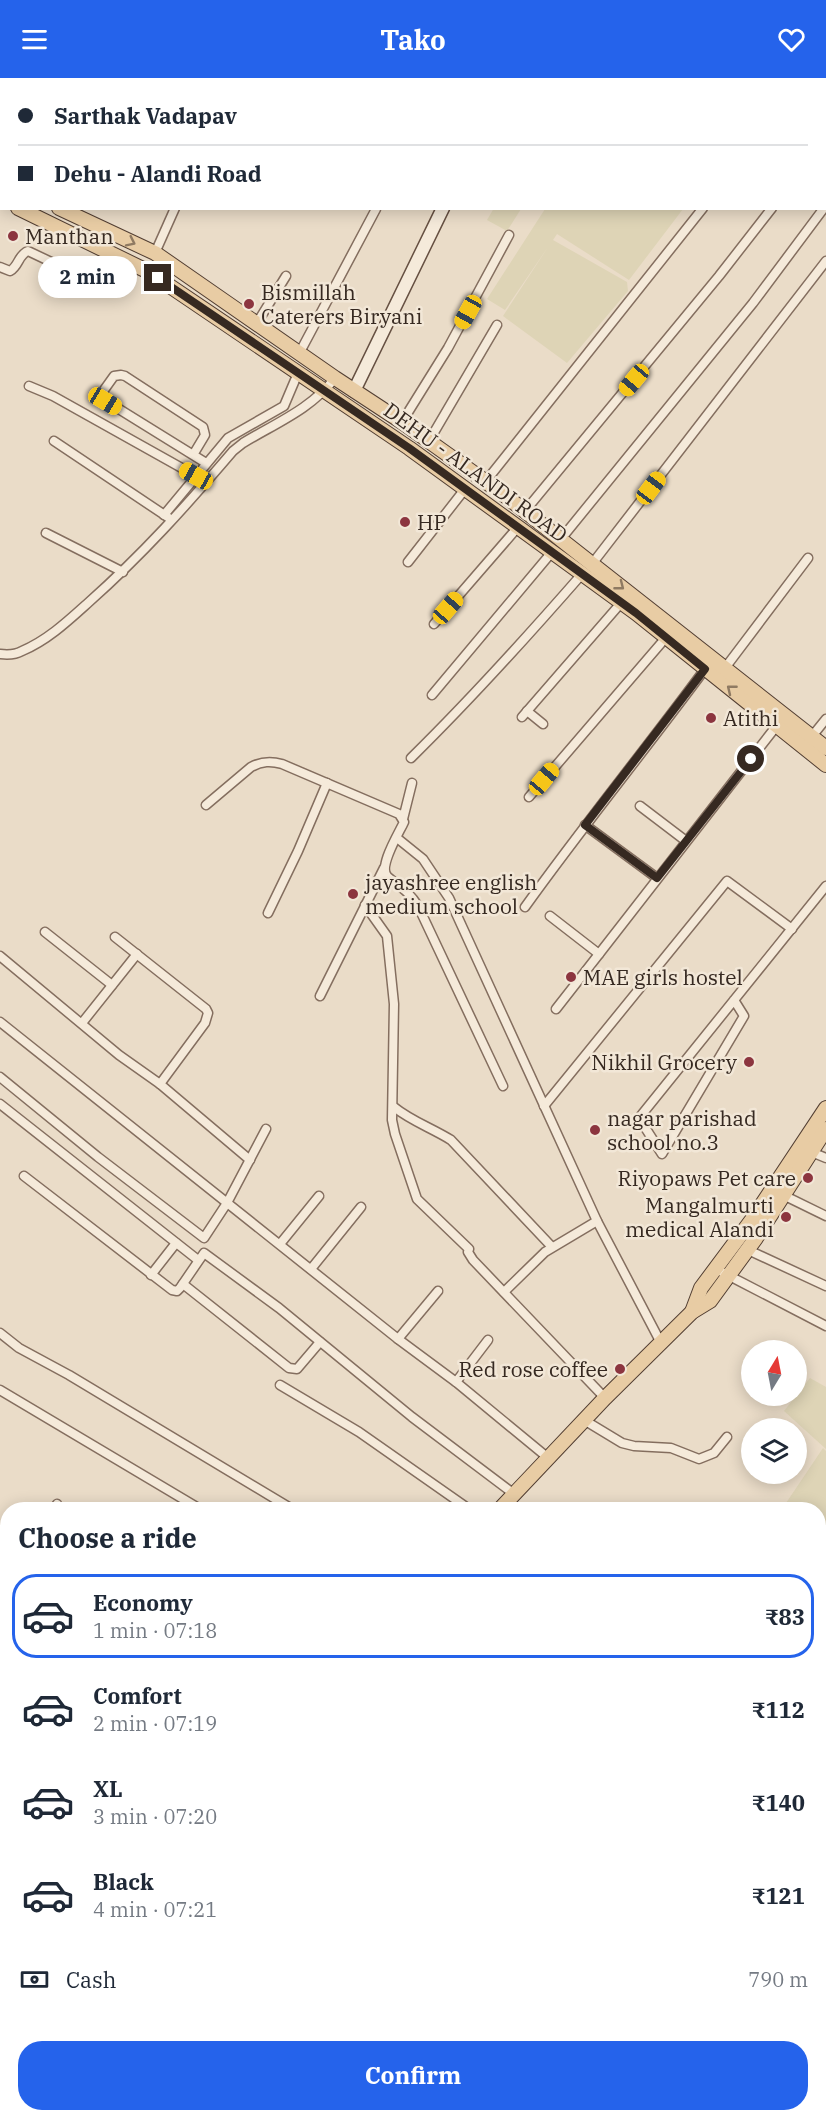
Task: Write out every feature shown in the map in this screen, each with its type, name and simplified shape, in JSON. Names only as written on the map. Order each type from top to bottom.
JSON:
[{"type":"main road","name":"DEHU - ALANDI ROAD","points":[[22,210],[149,272],[409,448],[621,603],[725,668],[785,714],[826,765]]},
{"type":"main road","name":"DEHU - ALANDI ROAD","points":[[63,210],[155,253],[486,481],[592,564],[670,633],[705,669],[777,726],[808,742],[826,748]]},
{"type":"main road","points":[[507,1502],[547,1457],[692,1312],[710,1301],[729,1276],[741,1246],[825,1118]]},
{"type":"main road","points":[[692,1312],[701,1288],[716,1269],[741,1246]]},
{"type":"street","points":[[155,253],[175,210]]},
{"type":"street","points":[[300,352],[375,210]]},
{"type":"street","points":[[354,391],[442,210]]},
{"type":"street","points":[[486,481],[702,210]]},
{"type":"street","points":[[525,511],[719,276],[770,210]]},
{"type":"street","points":[[561,539],[753,303],[823,210]]},
{"type":"street","points":[[402,422],[453,339],[509,235]]},
{"type":"street","points":[[0,267],[10,271],[14,269],[22,254],[28,251],[68,270]]},
{"type":"street","points":[[592,564],[826,261]]},
{"type":"street","points":[[257,323],[286,276]]},
{"type":"street","points":[[429,441],[497,325]]},
{"type":"street","points":[[164,515],[228,438],[284,406],[298,373]]},
{"type":"street","points":[[193,455],[205,435],[203,427],[125,376],[117,374],[114,376],[104,390],[103,399],[105,401],[206,463]]},
{"type":"street","points":[[0,654],[10,655],[21,652],[37,644],[60,627],[123,572],[174,521],[233,452],[243,443],[294,414],[325,392],[335,378]]},
{"type":"street","points":[[29,386],[53,396],[196,476]]},
{"type":"street","points":[[54,441],[174,521]]},
{"type":"street","points":[[408,562],[465,489]]},
{"type":"street","points":[[434,624],[518,528]]},
{"type":"street","points":[[46,533],[123,572]]},
{"type":"street","points":[[432,695],[552,552]]},
{"type":"street","points":[[725,668],[808,558]]},
{"type":"street","points":[[411,758],[496,672],[582,574]]},
{"type":"street","points":[[543,724],[524,714],[621,603]]},
{"type":"street","points":[[529,797],[670,633]]},
{"type":"street","points":[[525,907],[705,669]]},
{"type":"street","points":[[556,1009],[785,714]]},
{"type":"street","points":[[808,742],[826,719]]},
{"type":"street","points":[[206,806],[251,768],[264,762],[282,764],[399,814],[404,819]]},
{"type":"street","points":[[268,913],[327,783]]},
{"type":"street","points":[[320,996],[384,868],[404,822],[412,783]]},
{"type":"street","points":[[640,806],[686,841]]},
{"type":"street","points":[[585,825],[657,878]]},
{"type":"street","points":[[397,838],[423,859],[449,898],[597,1221],[661,1343]]},
{"type":"street","points":[[384,868],[386,876],[405,888],[418,906],[503,1086]]},
{"type":"street","points":[[544,1106],[727,881],[792,929]]},
{"type":"street","points":[[734,1000],[744,1016],[662,1154],[639,1118],[826,885]]},
{"type":"street","points":[[365,905],[387,936],[394,1004],[392,1120],[417,1198],[469,1249],[470,1256],[605,1398]]},
{"type":"street","points":[[550,916],[599,954]]},
{"type":"street","points":[[45,932],[112,985]]},
{"type":"street","points":[[115,936],[208,1013],[205,1023],[160,1084]]},
{"type":"street","points":[[82,1023],[137,954]]},
{"type":"street","points":[[0,956],[119,1055],[160,1084],[250,1160]]},
{"type":"street","points":[[0,1022],[398,1339],[456,1382],[547,1457]]},
{"type":"street","points":[[0,1077],[98,1157],[204,1238],[227,1203],[266,1129]]},
{"type":"street","points":[[0,1104],[198,1260]]},
{"type":"street","points":[[394,1107],[407,1118],[431,1127],[451,1140],[552,1247]]},
{"type":"street","points":[[806,1149],[826,1158]]},
{"type":"street","points":[[24,1176],[172,1290],[177,1291],[204,1253],[279,1308],[412,1417],[514,1494]]},
{"type":"street","points":[[778,1192],[826,1216]]},
{"type":"street","points":[[280,1244],[319,1196]]},
{"type":"street","points":[[311,1269],[361,1207]]},
{"type":"street","points":[[504,1292],[545,1252],[597,1221]]},
{"type":"street","points":[[151,1275],[176,1243]]},
{"type":"street","points":[[741,1246],[826,1286]]},
{"type":"street","points":[[716,1269],[826,1326]]},
{"type":"street","points":[[183,1284],[289,1368],[297,1369],[320,1342]]},
{"type":"street","points":[[398,1339],[438,1291]]},
{"type":"street","points":[[0,1333],[20,1348],[280,1502]]},
{"type":"street","points":[[456,1382],[488,1341]]},
{"type":"street","points":[[280,1385],[359,1432],[458,1502]]},
{"type":"street","points":[[0,1390],[188,1502]]},
{"type":"street","points":[[584,1420],[622,1443],[670,1448],[699,1459],[714,1453],[727,1437]]},
{"type":"shaded area","points":[[493,210],[520,210],[507,231],[487,220]]},
{"type":"shaded area","points":[[544,210],[682,210],[629,280],[557,234],[553,240],[627,282],[628,291],[567,363],[503,316],[548,247],[505,310],[487,299]]},
{"type":"shaded area","points":[[810,1378],[826,1387],[826,1449],[807,1432],[807,1418],[792,1418],[784,1411],[788,1406],[807,1406],[807,1382]]},
{"type":"shaded area","points":[[823,1448],[826,1451],[826,1502],[787,1502],[799,1484],[807,1484],[807,1472]]},
{"type":"place","name":"Manthan","points":[[13,236]]},
{"type":"place","name":"Bismillah Caterers Biryani","points":[[249,304]]},
{"type":"place","name":"HP","points":[[405,522]]},
{"type":"place","name":"Atithi","points":[[711,718]]},
{"type":"place","name":"jayashree english medium school","points":[[353,894]]},
{"type":"place","name":"MAE girls hostel","points":[[571,977]]},
{"type":"place","name":"Nikhil Grocery","points":[[749,1062]]},
{"type":"place","name":"nagar parishad school no.3","points":[[595,1130]]},
{"type":"place","name":"Riyopaws Pet care","points":[[808,1178]]},
{"type":"place","name":"Mangalmurti medical Alandi","points":[[786,1217]]},
{"type":"place","name":"Red rose coffee","points":[[620,1369]]},
{"type":"route","points":[[158,278],[409,448],[636,613],[705,669],[585,825],[657,878],[751,759]]}]
